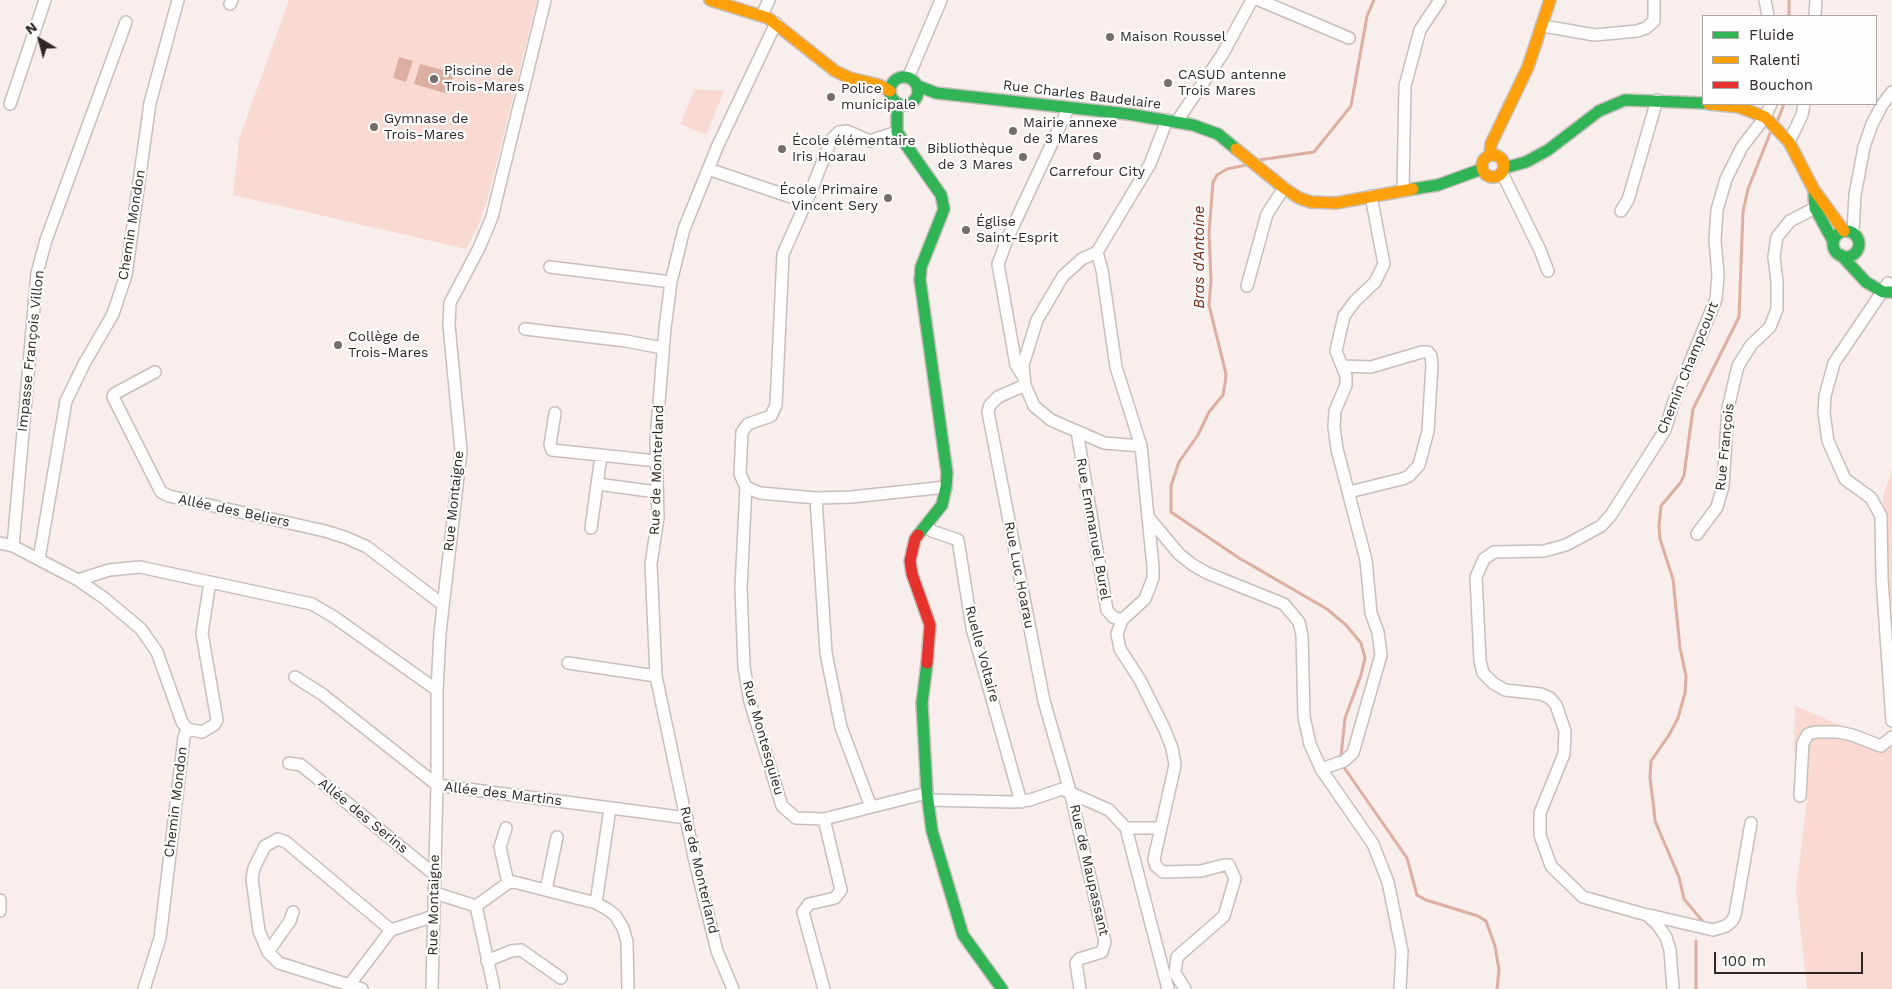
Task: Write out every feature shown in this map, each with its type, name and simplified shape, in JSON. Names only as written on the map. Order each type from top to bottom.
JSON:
[{"type":"main road","points":[[710,0],[762,15],[776,23],[835,71],[850,78],[891,87]]},
{"type":"main road","points":[[1503,171],[1504,162],[1495,156],[1491,144],[1528,67],[1550,0]]},
{"type":"main road","points":[[901,105],[891,96],[891,87],[899,78],[908,78],[918,92],[901,105],[898,117],[898,132],[941,195],[944,203],[944,209],[921,267],[920,280],[947,472],[946,487],[942,505],[915,539],[910,561],[912,574],[930,625],[922,704],[928,797],[932,831],[963,935],[1001,988]]},
{"type":"main road","name":"Rue Charles Baudelaire","points":[[918,92],[1172,120],[1214,132],[1299,198],[1325,203],[1438,185],[1484,172]]},
{"type":"main road","points":[[1555,143],[1522,154],[1495,156],[1482,162],[1484,172],[1493,178],[1503,171],[1526,162],[1548,150],[1599,111],[1616,102],[1625,100],[1657,100],[1702,103]]},
{"type":"main road","points":[[1719,105],[1739,107],[1767,119],[1786,139],[1814,190],[1848,232],[1858,240],[1855,252],[1848,256],[1841,255]]},
{"type":"main road","points":[[1814,190],[1815,208],[1833,241],[1834,250],[1866,282],[1889,289]]},
{"type":"main road","points":[[1833,241],[1835,236],[1848,232]]},
{"type":"main road","points":[[1855,252],[1864,265],[1889,289]]},
{"type":"street","points":[[10,104],[45,0]]},
{"type":"street","name":"Chemin Mondon","points":[[38,559],[66,400],[113,314],[126,275],[150,103],[178,0]]},
{"type":"street","name":"Rue Montaigne","points":[[432,989],[437,785],[437,690],[442,604],[461,450],[449,324],[450,303],[479,248],[492,217],[545,0]]},
{"type":"street","points":[[762,15],[768,0]]},
{"type":"street","points":[[908,78],[941,0]]},
{"type":"street","points":[[1024,381],[1023,365],[1037,320],[1051,294],[1072,266],[1098,252],[1150,164],[1172,120],[1222,55],[1252,0]]},
{"type":"street","points":[[1259,0],[1349,38]]},
{"type":"street","points":[[1403,191],[1405,86],[1420,30],[1440,0]]},
{"type":"street","points":[[1543,26],[1594,35],[1637,31],[1646,28],[1654,21],[1654,0]]},
{"type":"street","points":[[1766,0],[1768,15]]},
{"type":"street","points":[[1815,15],[1816,0]]},
{"type":"street","name":"Impasse François Villon","points":[[13,546],[37,273],[46,240],[126,22]]},
{"type":"street","name":"Rue de Monterland","points":[[733,989],[718,951],[696,866],[656,676],[651,564],[658,518],[656,440],[662,348],[672,282],[684,229],[708,169],[776,23]]},
{"type":"street","points":[[1848,232],[1864,147],[1878,112],[1892,92]]},
{"type":"street","points":[[1621,212],[1628,200],[1657,100]]},
{"type":"street","points":[[1767,119],[1771,105]]},
{"type":"street","points":[[1786,139],[1802,115],[1804,105]]},
{"type":"street","points":[[1068,109],[1008,237],[998,264],[1016,365],[1039,412],[1051,420],[1110,445],[1141,446]]},
{"type":"street","name":"Chemin Champcourt","points":[[1647,914],[1583,897],[1551,866],[1540,835],[1540,813],[1564,754],[1566,731],[1556,705],[1550,698],[1541,694],[1505,690],[1493,683],[1483,673],[1480,661],[1476,577],[1484,558],[1494,552],[1544,551],[1566,545],[1601,526],[1611,515],[1665,430],[1674,401],[1716,299],[1718,275],[1715,240],[1717,210],[1726,179],[1742,147],[1767,119]]},
{"type":"street","name":"Rue Montesquieu","points":[[898,132],[870,141],[847,131],[840,132],[833,137],[783,254],[776,405],[770,416],[748,424],[740,437],[740,474],[746,487],[741,588],[746,684],[782,806],[796,818],[824,819],[928,797],[1021,802]]},
{"type":"street","points":[[708,169],[806,202]]},
{"type":"street","points":[[1503,171],[1548,271]]},
{"type":"street","points":[[1248,286],[1267,214],[1284,188]]},
{"type":"street","points":[[1321,769],[1344,761],[1353,753],[1380,655],[1379,638],[1372,613],[1366,560],[1337,449],[1334,427],[1335,411],[1346,385],[1346,376],[1336,351],[1344,316],[1355,301],[1375,282],[1384,264],[1371,196]]},
{"type":"street","name":"Rue François","points":[[1697,534],[1717,507],[1723,486],[1728,408],[1738,366],[1751,345],[1770,327],[1777,309],[1777,282],[1774,258],[1777,237],[1790,221],[1815,208]]},
{"type":"street","points":[[1098,252],[1116,367],[1141,446],[1153,578],[1145,599],[1122,620],[1117,634],[1120,649],[1154,706],[1174,756],[1174,771],[1154,859],[1159,869],[1163,872],[1201,871],[1224,865],[1232,869],[1235,879],[1224,916],[1177,957],[1175,973],[1185,989]]},
{"type":"street","points":[[550,267],[672,282]]},
{"type":"street","points":[[1889,289],[1834,363],[1825,396],[1824,412],[1828,441],[1845,479],[1871,498],[1881,516],[1882,578],[1892,722]]},
{"type":"street","points":[[525,328],[626,341],[662,348]]},
{"type":"street","points":[[1343,366],[1371,367],[1422,352],[1428,352],[1431,356],[1432,365],[1428,431],[1419,465],[1415,471],[1402,479],[1349,492]]},
{"type":"street","name":"Allée des Beliers","points":[[154,372],[114,394],[112,397],[161,492],[169,496],[347,538],[367,547],[442,604]]},
{"type":"street","name":"Rue Luc Hoarau","points":[[1024,381],[993,401],[989,409],[989,419],[1044,701],[1070,791]]},
{"type":"street","points":[[555,413],[550,445],[552,450],[657,461]]},
{"type":"street","name":"Rue Emmanuel Burel","points":[[1077,431],[1107,610],[1113,617],[1122,620]]},
{"type":"street","points":[[591,528],[601,456]]},
{"type":"street","points":[[597,484],[657,492]]},
{"type":"street","points":[[746,487],[760,493],[816,498],[852,497],[946,487]]},
{"type":"street","points":[[816,498],[826,653],[841,727],[871,808]]},
{"type":"street","points":[[1149,518],[1192,565],[1207,573],[1278,601],[1292,611],[1299,622],[1302,635],[1304,717],[1310,744],[1321,769],[1373,844],[1388,882],[1402,951],[1400,989]]},
{"type":"street","name":"Ruelle Voltaire","points":[[926,525],[932,531],[958,540],[972,628],[1021,802]]},
{"type":"street","name":"Chemin Mondon","points":[[0,543],[13,546],[78,580],[104,598],[141,629],[150,641],[164,669],[182,722],[187,729],[183,746],[160,938],[144,989]]},
{"type":"street","points":[[78,580],[110,570],[140,567],[312,604],[334,617],[437,690]]},
{"type":"street","points":[[187,729],[202,732],[214,725],[217,720],[202,633],[210,582]]},
{"type":"street","points":[[568,663],[656,676]]},
{"type":"street","name":"Allée des Martins","points":[[295,677],[322,694],[437,785],[687,818]]},
{"type":"street","points":[[1800,796],[1803,743],[1808,734],[1838,732],[1881,746],[1892,737]]},
{"type":"street","name":"Allée des Serins","points":[[289,763],[300,765],[435,875]]},
{"type":"street","points":[[1021,802],[1054,790],[1070,791],[1109,810],[1126,828],[1168,989]]},
{"type":"street","name":"Rue de Maupassant","points":[[1070,791],[1106,946],[1099,954],[1079,959],[1076,963],[1080,989]]},
{"type":"street","points":[[596,903],[610,808]]},
{"type":"street","points":[[824,819],[841,890],[835,898],[809,904],[803,912],[824,989]]},
{"type":"street","points":[[1647,914],[1713,930],[1726,926],[1732,921],[1735,915],[1751,823]]},
{"type":"street","points":[[506,828],[500,847],[508,883]]},
{"type":"street","points":[[1126,828],[1160,828]]},
{"type":"street","points":[[546,890],[557,837]]},
{"type":"street","points":[[362,989],[279,963],[268,952],[259,931],[252,879],[254,868],[265,846],[278,839],[286,842],[391,930]]},
{"type":"street","points":[[476,906],[508,883],[519,882],[596,903],[615,915],[623,928],[627,942],[628,989]]},
{"type":"street","points":[[435,893],[476,906]]},
{"type":"street","points":[[0,900],[0,911]]},
{"type":"street","points":[[476,906],[494,989]]},
{"type":"street","points":[[268,952],[290,920],[293,912]]},
{"type":"street","points":[[1647,914],[1666,937],[1674,972],[1673,989]]},
{"type":"street","points":[[350,984],[391,930],[434,916]]},
{"type":"street","points":[[487,961],[511,951],[521,950],[561,978]]},
{"type":"shaded area","name":"Gymnase de Trois-Mares","points":[[289,0],[537,0],[487,201],[478,226],[466,249],[233,195],[239,139]]},
{"type":"shaded area","points":[[399,57],[413,61],[406,82],[393,78]]},
{"type":"shaded area","name":"Piscine de Trois-Mares","points":[[420,64],[454,73],[448,94],[414,84]]},
{"type":"shaded area","points":[[695,89],[724,91],[706,135],[680,124]]},
{"type":"shaded area","points":[[1892,470],[1892,643],[1883,496]]},
{"type":"shaded area","points":[[1795,706],[1892,747],[1892,989],[1807,989],[1796,890],[1807,800],[1794,750]]},
{"type":"waterway","name":"Bras d'Antoine","points":[[1259,160],[1314,152],[1351,106],[1367,16],[1374,0]]},
{"type":"waterway","points":[[1789,0],[1789,15]]},
{"type":"waterway","points":[[1777,122],[1784,105]]},
{"type":"waterway","points":[[1704,923],[1684,899],[1679,877],[1655,821],[1650,778],[1651,761],[1678,718],[1685,693],[1686,676],[1680,648],[1673,579],[1660,539],[1659,526],[1661,506],[1681,482],[1684,475],[1693,409],[1739,317],[1743,212],[1748,189],[1771,131]]},
{"type":"waterway","name":"Bras d'Antoine","points":[[1246,165],[1227,169],[1217,175],[1213,182],[1209,233],[1211,280],[1209,305],[1226,374],[1225,384],[1223,395],[1209,412],[1198,435],[1179,462],[1171,486],[1171,512],[1239,558],[1327,609],[1346,625],[1361,643],[1365,658],[1361,675],[1345,718],[1341,756]]},
{"type":"waterway","name":"Bras d'Antoine","points":[[1343,766],[1407,858],[1417,895],[1426,900],[1478,916],[1486,921],[1495,946],[1499,970],[1497,989]]},
{"type":"waterway","points":[[1696,941],[1696,989]]},
{"type":"traffic: fast","points":[[904,77],[914,81],[918,91],[914,101],[904,105],[894,101],[890,91],[894,81],[904,77]]},
{"type":"traffic: fast","points":[[918,86],[936,93],[1128,114],[1193,125],[1218,134],[1236,149]]},
{"type":"traffic: fast","points":[[1504,168],[1526,162],[1548,150],[1599,111],[1625,100],[1702,103]]},
{"type":"traffic: fast","points":[[897,104],[897,132],[941,195],[944,209],[921,267],[920,280],[947,473],[946,487],[942,505],[918,535]]},
{"type":"traffic: fast","points":[[1413,189],[1438,185],[1482,169]]},
{"type":"traffic: fast","points":[[1814,195],[1815,208],[1833,241]]},
{"type":"traffic: fast","points":[[1846,231],[1855,235],[1859,244],[1855,253],[1846,257],[1837,253],[1833,244],[1837,235],[1846,231]]},
{"type":"traffic: fast","points":[[1841,255],[1866,282],[1883,292],[1892,292]]},
{"type":"traffic: fast","points":[[927,663],[922,703],[927,793],[932,831],[963,935],[1002,989]]},
{"type":"traffic: slow","points":[[710,0],[768,18],[835,71],[850,78],[879,85],[890,91]]},
{"type":"traffic: slow","points":[[1490,155],[1491,144],[1528,67],[1550,0]]},
{"type":"traffic: slow","points":[[1719,105],[1739,107],[1765,117],[1789,142],[1814,190],[1844,231]]},
{"type":"traffic: slow","points":[[1236,149],[1284,188],[1299,198],[1311,202],[1336,203],[1413,189]]},
{"type":"traffic: slow","points":[[1489,155],[1497,155],[1504,162],[1504,166],[1504,170],[1497,177],[1489,177],[1482,170],[1482,162],[1489,155]]},
{"type":"traffic: jam","points":[[918,535],[915,539],[910,561],[912,574],[930,625],[927,663]]},
{"type":"place","name":"Maison Roussel","points":[[1110,37]]},
{"type":"place","name":"Piscine de Trois-Mares","points":[[434,79]]},
{"type":"place","name":"CASUD antenne Trois Mares","points":[[1168,83]]},
{"type":"place","name":"Police municipale","points":[[831,97]]},
{"type":"place","name":"Gymnase de Trois-Mares","points":[[374,127]]},
{"type":"place","name":"Mairie annexe de 3 Mares","points":[[1013,131]]},
{"type":"place","name":"École élémentaire Iris Hoarau","points":[[782,149]]},
{"type":"place","name":"Carrefour City","points":[[1097,156]]},
{"type":"place","name":"Bibliothèque de 3 Mares","points":[[1023,157]]},
{"type":"place","name":"École Primaire Vincent Sery","points":[[888,198]]},
{"type":"place","name":"Église Saint-Esprit","points":[[966,230]]},
{"type":"place","name":"Collège de Trois-Mares","points":[[338,345]]}]
